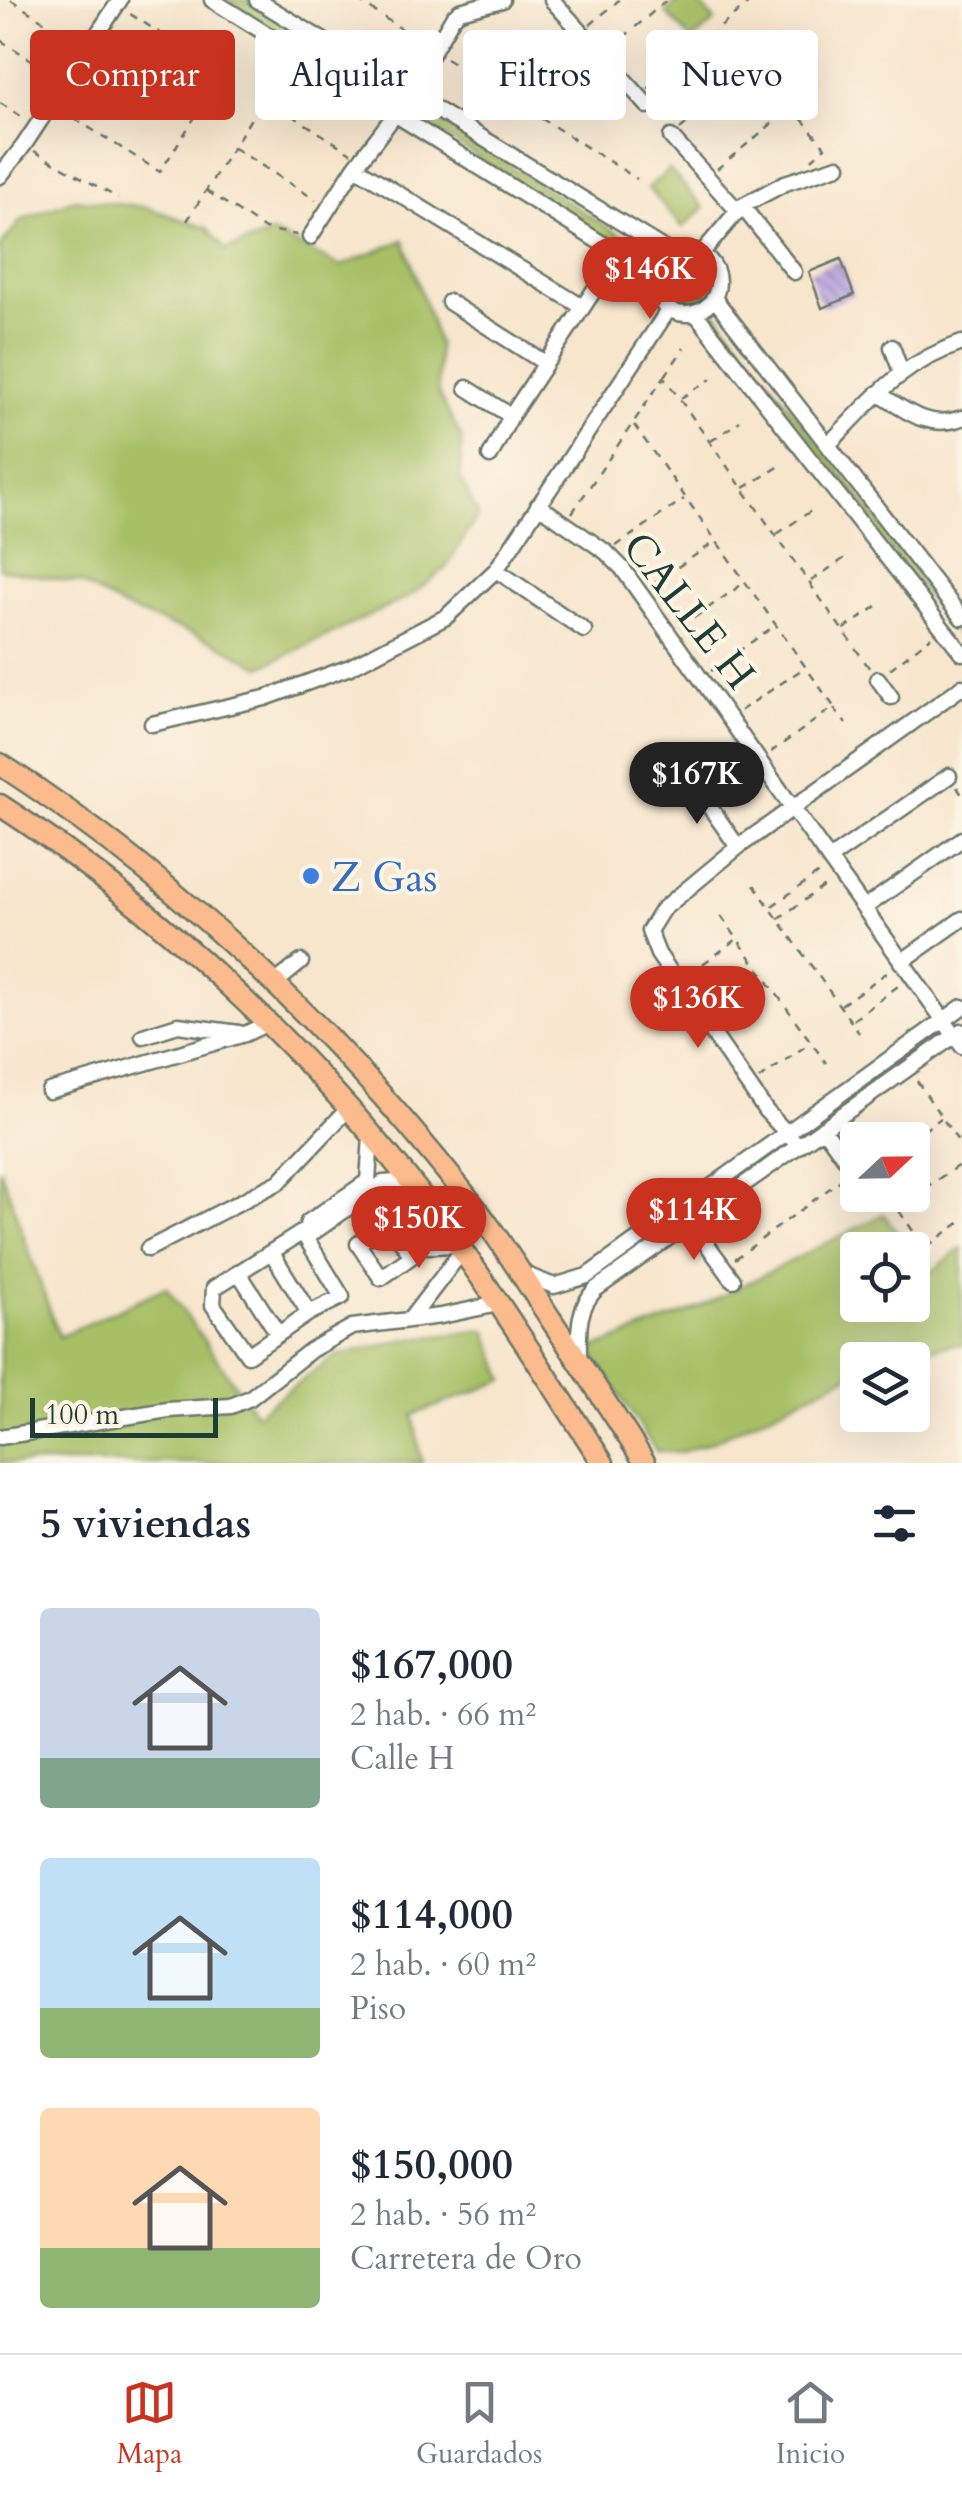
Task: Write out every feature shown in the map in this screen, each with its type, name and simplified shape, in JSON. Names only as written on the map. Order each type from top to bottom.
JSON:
[{"type":"highway","points":[[0,764],[141,866],[297,1002],[392,1106],[480,1214],[645,1463]]},
{"type":"highway","points":[[0,805],[176,939],[348,1109],[460,1248],[603,1463]]},
{"type":"street","points":[[212,0],[261,30]]},
{"type":"street","points":[[257,0],[305,30]]},
{"type":"street","points":[[443,36],[460,11],[502,0]]},
{"type":"street","points":[[552,0],[580,30]]},
{"type":"street","points":[[101,30],[119,3]]},
{"type":"street","points":[[626,81],[644,101]]},
{"type":"street","points":[[443,115],[671,253]]},
{"type":"street","points":[[1,173],[41,120]]},
{"type":"street","points":[[310,237],[391,120]]},
{"type":"street","points":[[409,120],[654,276]]},
{"type":"street","points":[[671,137],[794,272]]},
{"type":"street","points":[[358,163],[581,306]]},
{"type":"street","points":[[701,254],[739,208],[785,183],[838,166]]},
{"type":"street","points":[[696,314],[714,298],[718,286],[716,271],[701,254],[686,250],[671,253],[654,276],[658,298],[669,309],[696,314],[962,654]]},
{"type":"street","points":[[490,456],[511,416],[618,254]]},
{"type":"street","points":[[714,298],[962,618]]},
{"type":"street","points":[[449,302],[545,363]]},
{"type":"street","points":[[152,724],[265,698],[350,667],[446,617],[496,570],[669,309]]},
{"type":"street","points":[[828,445],[901,372],[932,353],[962,343]]},
{"type":"street","points":[[892,346],[901,372]]},
{"type":"street","points":[[467,388],[511,416]]},
{"type":"street","points":[[878,393],[916,418],[940,424],[962,418]]},
{"type":"street","name":"CALLE H","points":[[538,505],[606,552],[640,593],[943,1021],[960,1037]]},
{"type":"street","points":[[496,570],[584,630]]},
{"type":"street","points":[[878,679],[890,697]]},
{"type":"street","points":[[798,1145],[766,1111],[677,982],[651,941],[649,931],[653,922],[738,847],[962,687]]},
{"type":"street","points":[[834,866],[949,776]]},
{"type":"street","points":[[692,782],[738,847]]},
{"type":"street","points":[[864,908],[962,838]]},
{"type":"street","points":[[901,962],[962,919]]},
{"type":"street","points":[[275,983],[302,962]]},
{"type":"street","points":[[520,1272],[536,1282],[554,1286],[587,1276],[962,1007]]},
{"type":"street","points":[[49,1091],[244,1034],[266,1024]]},
{"type":"street","points":[[143,1036],[178,1025],[244,1034]]},
{"type":"street","points":[[579,1361],[579,1318],[588,1296],[907,1068],[960,1037]]},
{"type":"street","points":[[148,1249],[279,1182],[348,1109]]},
{"type":"street","points":[[823,1128],[840,1151]]},
{"type":"street","points":[[308,1229],[368,1180],[371,1136]]},
{"type":"street","points":[[308,1229],[342,1297],[309,1313],[244,1358],[213,1304],[214,1288],[308,1229],[383,1184],[408,1181]]},
{"type":"street","points":[[383,1184],[428,1246]]},
{"type":"street","points":[[425,1201],[358,1244],[381,1278],[428,1246],[460,1248]]},
{"type":"street","points":[[690,1221],[728,1273]]},
{"type":"street","points":[[388,1222],[412,1256]]},
{"type":"street","points":[[411,1318],[460,1248]]},
{"type":"street","points":[[272,1253],[309,1313]]},
{"type":"street","points":[[239,1273],[278,1334]]},
{"type":"street","points":[[0,1437],[168,1410],[231,1406],[250,1398],[337,1333],[352,1327],[498,1304]]},
{"type":"path","points":[[11,0],[53,30]]},
{"type":"path","points":[[357,0],[403,30]]},
{"type":"path","points":[[584,30],[619,0]]},
{"type":"path","points":[[626,34],[666,0]]},
{"type":"path","points":[[644,101],[752,0]]},
{"type":"path","points":[[77,120],[160,172],[223,73],[119,3]]},
{"type":"path","points":[[0,40],[30,59]]},
{"type":"path","points":[[443,56],[637,179]]},
{"type":"path","points":[[0,103],[37,126]]},
{"type":"path","points":[[707,176],[792,107],[825,147],[812,159]]},
{"type":"path","points":[[187,221],[255,111]]},
{"type":"path","points":[[297,120],[358,163]]},
{"type":"path","points":[[671,137],[691,120]]},
{"type":"path","points":[[24,146],[118,198]]},
{"type":"path","points":[[232,148],[328,208]]},
{"type":"path","points":[[206,190],[265,229],[310,237]]},
{"type":"path","points":[[565,523],[684,348]]},
{"type":"path","points":[[664,377],[878,679],[942,629]]},
{"type":"path","points":[[680,399],[711,380]]},
{"type":"path","points":[[710,442],[740,421]]},
{"type":"path","points":[[633,424],[846,724]]},
{"type":"path","points":[[743,489],[780,466]]},
{"type":"path","points":[[606,552],[686,498]]},
{"type":"path","points":[[776,535],[811,511]]},
{"type":"path","points":[[640,593],[716,541]]},
{"type":"path","points":[[810,582],[845,558]]},
{"type":"path","points":[[670,634],[745,582]]},
{"type":"path","points":[[843,630],[880,604]]},
{"type":"path","points":[[702,678],[775,625]]},
{"type":"path","points":[[731,718],[805,667]]},
{"type":"path","points":[[761,760],[834,707]]},
{"type":"path","points":[[770,907],[834,866]]},
{"type":"path","points":[[778,919],[834,866]]},
{"type":"path","points":[[754,885],[859,1033]]},
{"type":"path","points":[[721,916],[826,1064]]},
{"type":"path","points":[[677,982],[738,939]]},
{"type":"path","points":[[840,1006],[901,962]]},
{"type":"path","points":[[851,1022],[912,976]]},
{"type":"path","points":[[749,1086],[811,1042]]},
{"type":"path","points":[[907,1068],[962,1147]]},
{"type":"path","points":[[930,1126],[942,1118]]},
{"type":"path","points":[[930,1185],[962,1163]]},
{"type":"path","points":[[728,1273],[840,1186]]},
{"type":"path","points":[[900,1212],[925,1248],[962,1221]]},
{"type":"green space","points":[[227,0],[246,0],[294,30],[273,30]]},
{"type":"green space","points":[[680,0],[696,0],[715,21],[705,30],[682,30],[666,12]]},
{"type":"green space","points":[[420,120],[436,120],[657,258],[652,268]]},
{"type":"green space","points":[[669,169],[704,208],[683,227],[648,188]]},
{"type":"green space","points":[[74,199],[145,207],[207,228],[226,250],[273,233],[341,266],[404,240],[438,344],[438,393],[462,439],[460,477],[478,515],[446,568],[409,597],[261,667],[210,640],[124,608],[80,583],[0,569],[0,247],[21,220]]},
{"type":"green space","points":[[685,259],[702,266],[709,283],[702,300],[685,307],[668,300],[661,283],[668,266]]},
{"type":"green space","points":[[717,313],[962,628],[962,642],[710,319]]},
{"type":"green space","points":[[0,1168],[59,1337],[166,1287],[256,1414],[335,1356],[404,1340],[486,1330],[505,1380],[413,1415],[422,1463],[0,1463]]},
{"type":"green space","points":[[884,1214],[896,1232],[848,1232]]},
{"type":"green space","points":[[840,1236],[840,1322],[930,1322],[930,1273],[962,1248],[962,1345],[930,1349],[930,1342],[840,1342],[840,1379],[713,1441],[682,1452],[656,1451],[590,1350],[694,1310]]},
{"type":"building","points":[[841,259],[854,295],[822,308],[809,272]]},
{"type":"place","name":"Z Gas","points":[[311,876]]}]
